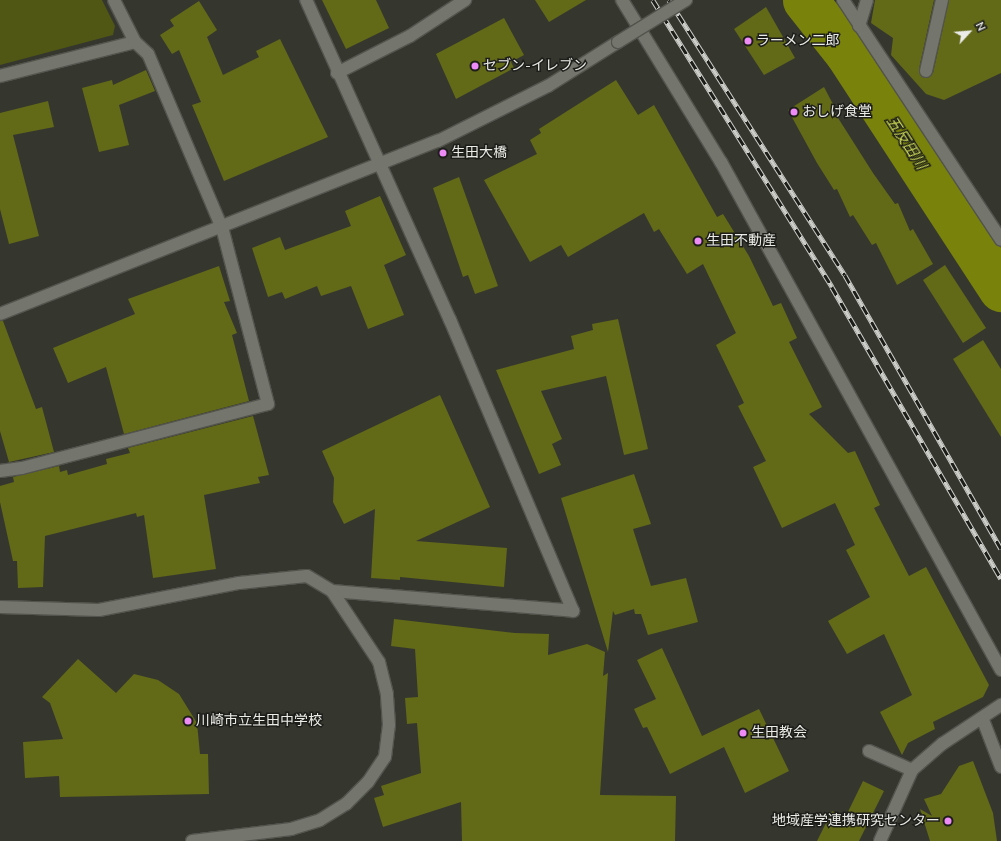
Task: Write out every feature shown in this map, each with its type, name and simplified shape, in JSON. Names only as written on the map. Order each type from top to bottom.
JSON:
[{"type":"street","points":[[0,471],[22,468],[268,404],[222,228],[148,54],[135,42],[114,0]]},
{"type":"street","points":[[306,0],[378,165],[450,320],[573,611],[332,591]]},
{"type":"street","points":[[337,73],[410,36],[465,0]]},
{"type":"street","points":[[622,0],[725,169],[1001,670]]},
{"type":"street","points":[[0,314],[222,228],[438,141],[548,86],[686,0]]},
{"type":"street","points":[[843,0],[1001,240]]},
{"type":"street","points":[[859,26],[867,0]]},
{"type":"street","points":[[926,71],[942,0]]},
{"type":"street","points":[[0,76],[135,42]]},
{"type":"street","points":[[0,607],[99,610],[239,583],[307,576],[332,591],[379,662],[387,694],[389,726],[385,757],[368,782],[346,804],[320,820],[292,829],[192,841]]},
{"type":"street","points":[[880,841],[912,770],[942,744],[983,720],[1001,705]]},
{"type":"street","points":[[983,720],[1001,767]]},
{"type":"street","points":[[869,751],[912,770]]},
{"type":"green space","points":[[0,0],[102,0],[115,26],[113,35],[0,65]]},
{"type":"building","points":[[322,0],[376,0],[389,28],[346,49]]},
{"type":"building","points":[[535,0],[586,0],[549,22]]},
{"type":"building","points":[[875,0],[934,0],[919,69],[925,78],[933,73],[949,0],[1001,0],[1001,73],[944,100],[926,94],[891,55],[893,38],[871,23]]},
{"type":"building","points":[[199,1],[217,30],[207,37],[223,75],[259,57],[256,51],[280,39],[328,137],[224,181],[192,105],[201,102],[179,50],[172,54],[160,35],[174,26],[170,20]]},
{"type":"building","points":[[766,7],[795,58],[764,75],[734,29]]},
{"type":"building","points":[[504,18],[524,55],[511,62],[514,68],[456,99],[436,54]]},
{"type":"building","points":[[146,70],[155,91],[119,105],[129,145],[99,152],[82,88],[112,80],[113,85]]},
{"type":"building","points":[[616,80],[638,115],[654,105],[717,217],[723,214],[749,256],[773,306],[781,303],[797,338],[789,342],[822,407],[809,414],[848,453],[855,451],[880,505],[874,508],[909,576],[926,567],[989,685],[983,697],[933,722],[935,729],[908,743],[902,755],[880,712],[912,695],[884,634],[847,654],[828,621],[870,597],[846,550],[855,545],[835,503],[782,528],[753,467],[766,461],[738,406],[744,403],[716,345],[736,333],[703,264],[687,274],[659,229],[654,232],[644,213],[568,257],[561,245],[530,262],[484,180],[537,154],[530,140],[541,133],[539,129]]},
{"type":"building","points":[[824,87],[835,108],[833,110],[873,173],[895,204],[898,203],[910,231],[913,229],[933,264],[897,285],[876,243],[872,245],[853,215],[850,217],[837,189],[834,190],[817,163],[788,110]]},
{"type":"building","points":[[48,101],[54,127],[13,135],[39,236],[9,244],[0,209],[0,113]]},
{"type":"building","points":[[459,177],[498,286],[475,294],[468,275],[463,277],[433,188]]},
{"type":"building","points":[[380,196],[406,255],[384,265],[404,315],[368,329],[351,286],[321,296],[317,286],[285,299],[282,292],[268,297],[252,248],[280,237],[285,250],[351,226],[345,211]]},
{"type":"building","points":[[945,265],[986,328],[963,343],[923,280]]},
{"type":"building","points":[[219,266],[230,301],[224,302],[237,333],[232,335],[249,401],[124,434],[106,367],[68,383],[53,348],[135,314],[128,299]]},
{"type":"building","points":[[618,319],[648,449],[624,455],[606,376],[541,391],[562,439],[552,444],[561,465],[539,474],[496,370],[574,349],[571,336],[593,330],[592,324]]},
{"type":"building","points":[[0,321],[3,321],[36,409],[42,407],[54,452],[9,462],[0,431]]},
{"type":"building","points":[[983,340],[1001,369],[1001,437],[953,359]]},
{"type":"building","points":[[440,395],[490,507],[416,541],[507,548],[504,587],[400,577],[400,580],[371,578],[375,509],[344,524],[333,502],[334,478],[322,451]]},
{"type":"building","points":[[253,416],[269,475],[258,477],[260,483],[204,495],[216,569],[153,578],[144,515],[137,517],[136,513],[45,536],[43,587],[18,588],[17,561],[13,561],[0,502],[0,486],[14,482],[13,477],[59,466],[60,472],[67,470],[68,475],[107,464],[106,459],[130,453],[128,448]]},
{"type":"building","points":[[634,474],[651,524],[633,529],[651,586],[686,578],[698,622],[648,635],[641,614],[635,614],[634,609],[615,615],[613,611],[608,652],[561,498]]},
{"type":"building","points":[[394,619],[515,633],[549,634],[548,655],[587,644],[605,652],[603,676],[608,673],[600,795],[676,796],[675,841],[462,841],[461,802],[383,827],[374,798],[384,795],[381,786],[421,773],[417,723],[407,724],[405,698],[418,697],[415,649],[391,646]]},
{"type":"building","points":[[662,648],[702,736],[759,709],[789,771],[745,793],[724,747],[670,774],[647,727],[643,728],[634,709],[656,699],[637,660]]},
{"type":"building","points":[[78,659],[116,693],[134,674],[158,680],[179,694],[197,723],[200,754],[208,754],[209,794],[60,797],[59,776],[25,778],[23,742],[63,739],[50,703],[42,697]]},
{"type":"building","points":[[973,761],[993,813],[997,841],[930,841],[920,809],[932,816],[924,799],[941,794],[959,766]]},
{"type":"building","points":[[863,781],[884,791],[859,841],[817,841],[832,811],[845,818]]},
{"type":"waterway","name":"五反田川","points":[[805,0],[847,53],[1001,289]]},
{"type":"railway","points":[[653,0],[832,287],[1001,579]]},
{"type":"railway","points":[[669,0],[845,275],[1001,549]]},
{"type":"place","name":"ラーメン二郎","points":[[748,41]]},
{"type":"place","name":"セブン-イレブン","points":[[475,66]]},
{"type":"place","name":"おしげ食堂","points":[[794,112]]},
{"type":"place","name":"生田大橋","points":[[443,153]]},
{"type":"place","name":"生田不動産","points":[[698,241]]},
{"type":"place","name":"川崎市立生田中学校","points":[[188,721]]},
{"type":"place","name":"生田教会","points":[[743,733]]},
{"type":"place","name":"地域産学連携研究センター","points":[[948,821]]}]
